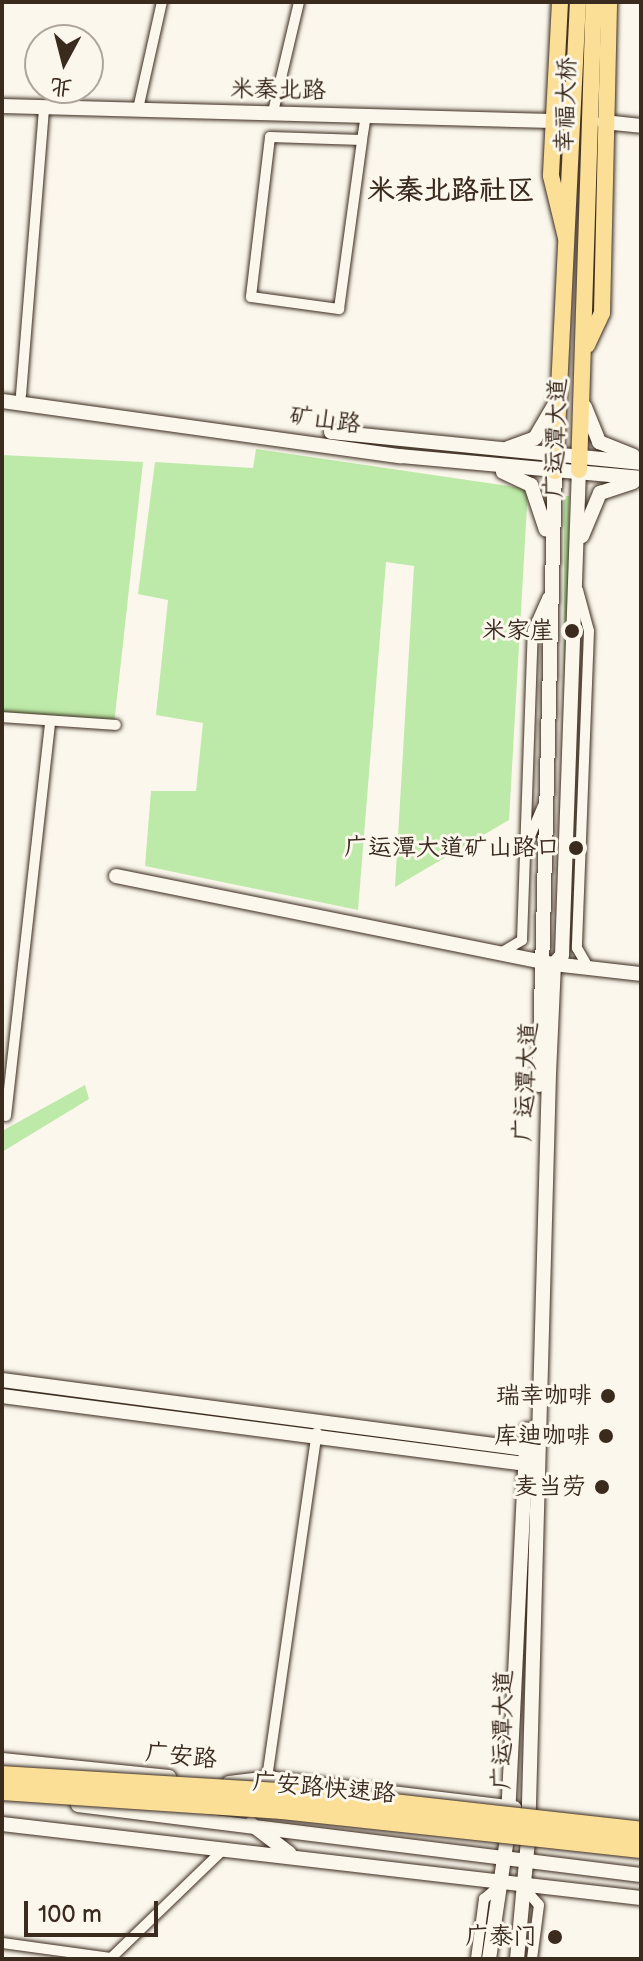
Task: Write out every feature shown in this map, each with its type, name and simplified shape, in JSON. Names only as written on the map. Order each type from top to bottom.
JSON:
[{"type":"highway","name":"广安路快速路","points":[[2,1776],[313,1795],[641,1832]]},
{"type":"highway","name":"广安路快速路","points":[[2,1790],[282,1809],[641,1850]]},
{"type":"main road","points":[[560,2],[551,176],[569,249]]},
{"type":"main road","name":"幸福大桥","points":[[578,2],[579,210]]},
{"type":"main road","name":"幸福大桥","points":[[579,210],[594,2]]},
{"type":"main road","points":[[583,354],[602,313],[609,2]]},
{"type":"main road","name":"米秦北路","points":[[2,106],[553,121]]},
{"type":"main road","points":[[604,122],[641,126]]},
{"type":"main road","name":"广运潭大道","points":[[517,1959],[528,1840],[525,1812],[531,1456],[547,962],[543,806],[548,597],[569,249],[579,210]]},
{"type":"main road","name":"广运潭大道","points":[[547,962],[562,955],[583,354],[579,210]]},
{"type":"main road","points":[[582,379],[593,434],[641,461]]},
{"type":"main road","points":[[487,450],[535,438],[559,390]]},
{"type":"main road","name":"矿山路","points":[[2,393],[487,450],[556,464]]},
{"type":"main road","name":"矿山路","points":[[2,401],[472,464],[641,461]]},
{"type":"main road","name":"矿山路","points":[[578,463],[641,480]]},
{"type":"main road","points":[[472,464],[531,485],[550,555]]},
{"type":"main road","points":[[577,552],[600,493],[641,480]]},
{"type":"main road","points":[[116,876],[547,962],[641,974]]},
{"type":"main road","points":[[2,1380],[531,1456]]},
{"type":"main road","points":[[2,1396],[531,1456]]},
{"type":"main road","name":"广运潭大道","points":[[489,1959],[507,1838],[531,1456]]},
{"type":"main road","name":"广安路","points":[[2,1760],[230,1783],[267,1778],[641,1825]]},
{"type":"main road","points":[[2,1783],[641,1850]]},
{"type":"main road","points":[[2,1797],[251,1824],[641,1875]]},
{"type":"main road","points":[[2,1824],[289,1853],[499,1883],[637,1897]]},
{"type":"main road","points":[[251,1824],[289,1853]]},
{"type":"street","points":[[138,109],[162,2]]},
{"type":"street","points":[[273,112],[299,2]]},
{"type":"street","points":[[21,395],[44,107]]},
{"type":"street","points":[[362,140],[270,137],[251,297],[339,309],[366,115]]},
{"type":"street","points":[[577,585],[589,631],[577,948],[579,961],[594,968]]},
{"type":"street","points":[[491,951],[521,944],[533,630],[548,597]]},
{"type":"street","points":[[2,717],[116,725]]},
{"type":"street","points":[[6,1116],[50,721]]},
{"type":"street","points":[[525,847],[543,806]]},
{"type":"street","points":[[267,1778],[317,1433]]},
{"type":"street","points":[[2,1943],[111,1958],[225,1848]]},
{"type":"street","points":[[476,1959],[484,1899],[499,1883]]},
{"type":"street","points":[[525,1886],[539,1905],[532,1959]]},
{"type":"green space","points":[[256,449],[528,489],[509,820],[395,887],[414,566],[386,562],[358,910],[145,866],[151,791],[196,791],[203,723],[156,715],[168,600],[138,594],[155,462],[253,468]]},
{"type":"green space","points":[[2,455],[143,462],[114,725],[2,718]]},
{"type":"green space","points":[[564,496],[569,496],[569,932],[564,932]]},
{"type":"green space","points":[[85,1085],[89,1099],[2,1152],[2,1131]]},
{"type":"place","name":"米家崖","points":[[572,631]]},
{"type":"place","name":"广运潭大道矿山路口","points":[[576,848]]},
{"type":"place","name":"瑞幸咖啡","points":[[608,1396]]},
{"type":"place","name":"库迪咖啡","points":[[606,1436]]},
{"type":"place","name":"麦当劳","points":[[602,1487]]},
{"type":"place","name":"广泰门","points":[[555,1937]]},
{"type":"district","name":"米秦北路社区","points":[[451,191]]}]
